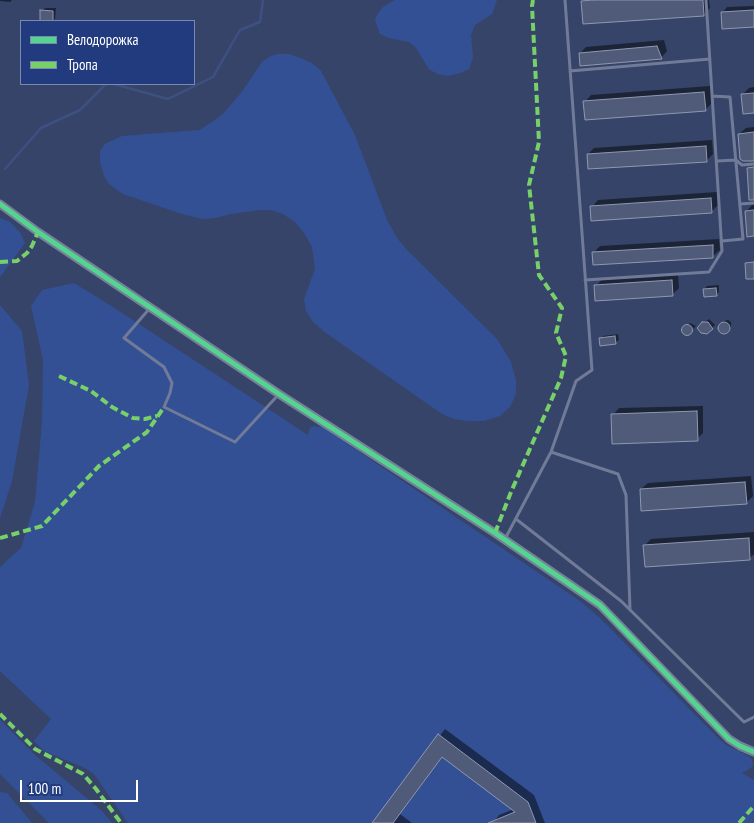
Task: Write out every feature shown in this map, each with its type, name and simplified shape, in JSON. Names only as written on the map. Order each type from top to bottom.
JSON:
[{"type":"street","points":[[0,204],[279,394],[505,540],[600,605],[729,739],[754,752]]},
{"type":"lane","points":[[505,540],[551,452],[576,381],[592,370],[565,0]]},
{"type":"lane","points":[[585,280],[709,272],[722,251],[706,0]]},
{"type":"lane","points":[[570,71],[710,59]]},
{"type":"lane","points":[[712,96],[730,97],[743,239],[722,241]]},
{"type":"lane","points":[[716,161],[736,160],[742,165],[754,164]]},
{"type":"lane","points":[[740,204],[754,203]]},
{"type":"lane","points":[[151,308],[124,338],[164,367],[172,383],[164,407],[235,442],[279,394]]},
{"type":"lane","points":[[551,452],[618,474],[626,495],[630,610]]},
{"type":"lane","points":[[516,519],[621,601],[744,722],[754,716]]},
{"type":"shaded area","points":[[395,0],[497,0],[492,14],[475,25],[471,35],[473,58],[469,69],[448,76],[437,74],[429,69],[416,48],[409,42],[380,34],[375,21],[377,15],[383,7]]},
{"type":"shaded area","points":[[277,54],[289,54],[300,58],[312,63],[321,71],[355,135],[387,220],[397,238],[497,339],[511,362],[516,381],[516,394],[510,407],[500,416],[484,421],[468,421],[454,419],[442,414],[313,322],[306,311],[304,299],[315,269],[312,247],[295,222],[283,214],[271,210],[260,210],[202,219],[123,194],[109,184],[104,176],[100,162],[100,151],[105,144],[122,136],[200,130],[222,115],[241,93],[262,62]]},
{"type":"shaded area","points":[[0,218],[10,222],[20,232],[25,243],[0,277]]},
{"type":"shaded area","points":[[74,283],[308,435],[310,428],[313,426],[324,428],[580,601],[601,619],[716,736],[726,745],[750,757],[753,764],[751,768],[742,773],[754,780],[754,823],[128,823],[94,774],[85,768],[44,751],[34,741],[51,719],[0,671],[0,567],[21,548],[35,502],[42,422],[43,360],[31,306],[42,290]]},
{"type":"shaded area","points":[[0,305],[22,331],[29,385],[12,481],[0,518]]},
{"type":"shaded area","points":[[0,720],[35,755],[102,811],[112,823],[49,823],[0,774]]},
{"type":"shaded area","points":[[0,792],[7,793],[32,823],[0,823]]},
{"type":"building","points":[[703,0],[704,16],[583,24],[581,1]]},
{"type":"building","points":[[40,10],[53,11],[53,20],[40,20]]},
{"type":"building","points":[[754,10],[754,27],[722,29],[721,12]]},
{"type":"building","points":[[657,46],[662,59],[580,66],[579,53]]},
{"type":"building","points":[[704,92],[706,111],[585,120],[583,101]]},
{"type":"building","points":[[754,93],[754,113],[743,114],[741,94]]},
{"type":"building","points":[[754,132],[754,161],[743,161],[740,159],[738,134]]},
{"type":"building","points":[[706,146],[707,162],[588,169],[587,154]]},
{"type":"building","points":[[754,167],[754,200],[749,200],[747,168]]},
{"type":"building","points":[[711,198],[712,213],[591,221],[590,206]]},
{"type":"building","points":[[754,210],[754,236],[747,237],[745,211]]},
{"type":"building","points":[[713,245],[713,258],[593,265],[592,252]]},
{"type":"building","points":[[754,262],[754,279],[746,279],[745,263]]},
{"type":"building","points":[[672,280],[673,296],[595,301],[594,285]]},
{"type":"building","points":[[716,288],[717,296],[704,297],[703,289]]},
{"type":"building","points":[[702,322],[708,322],[713,329],[707,334],[701,333],[697,328]]},
{"type":"building","points":[[724,322],[730,328],[724,334],[718,328]]},
{"type":"building","points":[[687,324],[693,330],[687,336],[681,330]]},
{"type":"building","points":[[615,336],[616,344],[600,346],[599,338]]},
{"type":"building","points":[[697,411],[698,441],[612,444],[611,414]]},
{"type":"building","points":[[745,482],[747,504],[641,511],[640,489]]},
{"type":"building","points":[[749,538],[750,560],[645,567],[643,545]]},
{"type":"building","points":[[438,734],[528,802],[536,823],[488,823],[515,812],[442,757],[393,823],[372,823]]},
{"type":"waterway","points":[[118,85],[168,99],[213,77],[240,30],[260,22],[263,0]]},
{"type":"waterway","points":[[5,169],[41,128],[80,110],[105,85]]},
{"type":"marked path","points":[[495,533],[561,378],[566,356],[556,333],[562,308],[539,275],[529,185],[539,142],[533,0]]},
{"type":"marked path","points":[[0,262],[17,261],[27,253],[38,232]]},
{"type":"marked path","points":[[59,376],[91,391],[112,407],[133,418],[145,419],[157,416]]},
{"type":"marked path","points":[[0,538],[42,526],[99,466],[147,432],[164,407]]},
{"type":"marked path","points":[[0,714],[35,749],[83,774],[121,823]]},
{"type":"marked path","points":[[739,823],[754,806]]},
{"type":"cycle path","points":[[0,204],[38,232],[279,394],[495,533],[600,605],[729,739],[754,752]]}]
